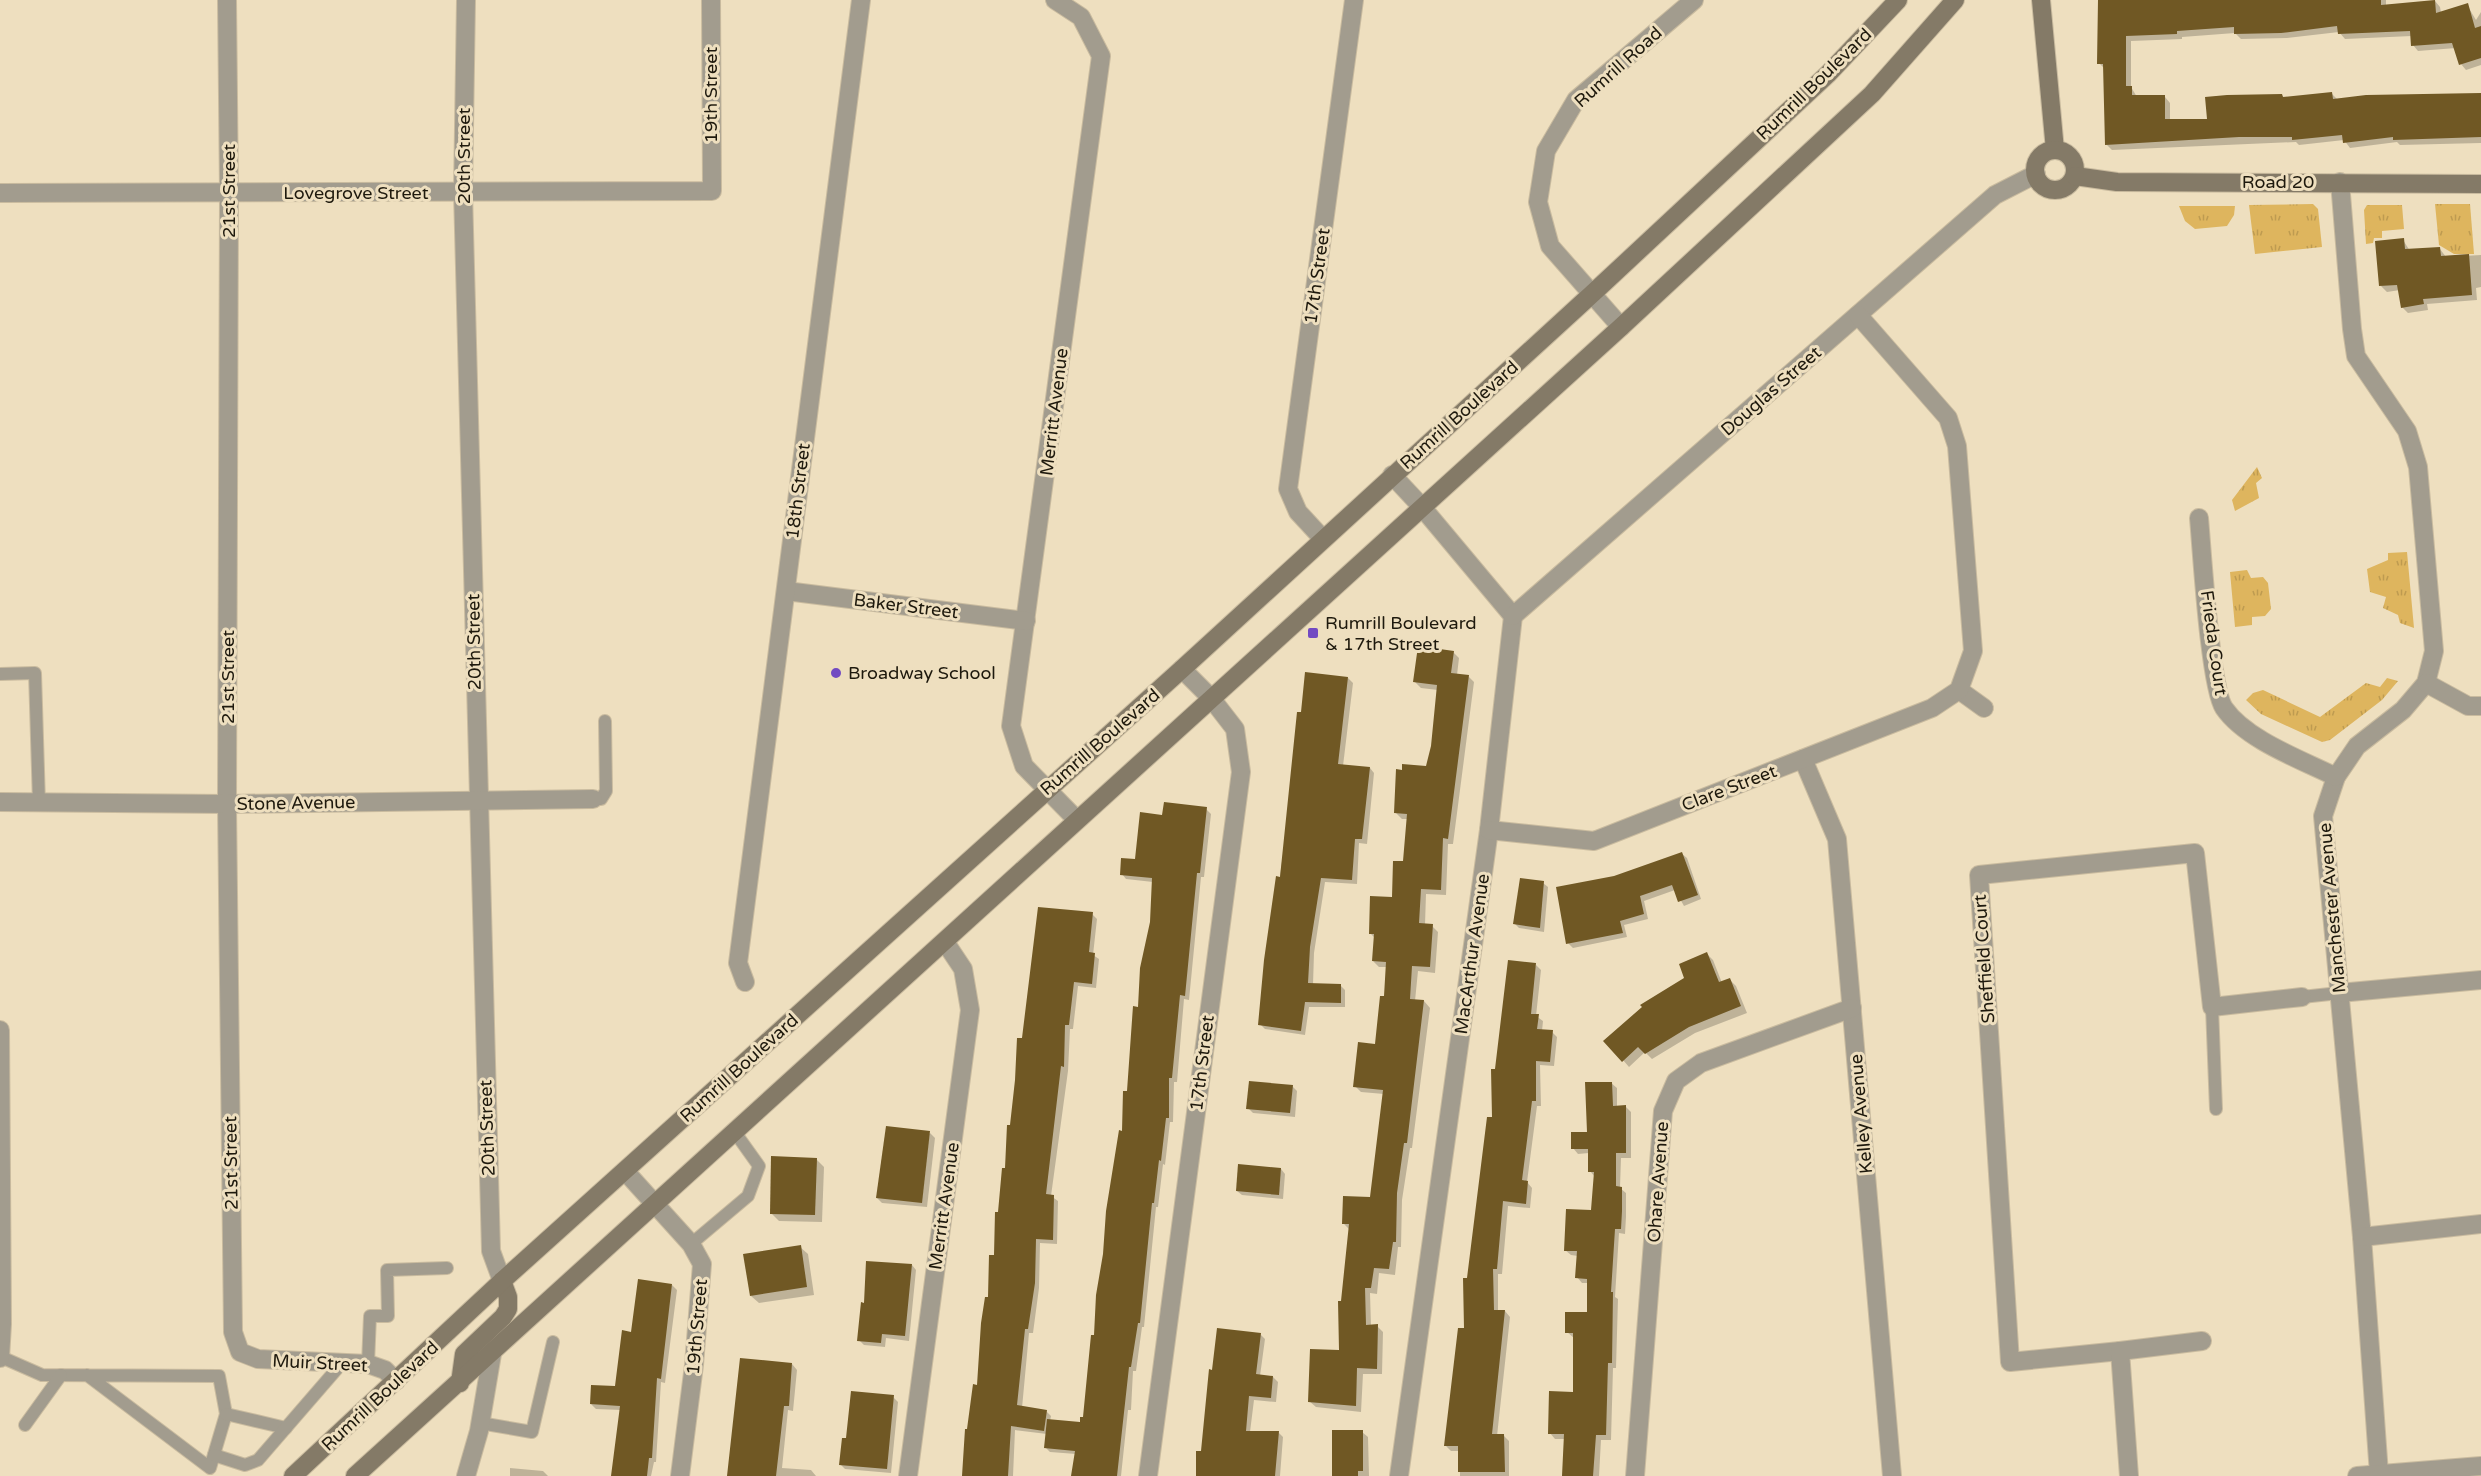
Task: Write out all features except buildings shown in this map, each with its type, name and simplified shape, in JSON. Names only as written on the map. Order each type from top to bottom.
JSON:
[{"type":"main road","name":"Rumrill Boulevard","points":[[293,1476],[502,1281],[1047,788],[1182,669],[1593,293],[1828,74],[1898,0]]},
{"type":"main road","points":[[355,1476],[492,1354],[654,1202],[945,942],[1076,819],[1621,327],[1872,94],[1955,0]]},
{"type":"main road","points":[[2041,0],[2055,150]]},
{"type":"main road","points":[[2055,150],[2071,158],[2075,176],[2067,187],[2055,190],[2042,185],[2036,174],[2038,161],[2042,155],[2055,150]]},
{"type":"main road","name":"Road 20","points":[[2075,176],[2117,182],[2481,184]]},
{"type":"main road","points":[[460,1383],[464,1354],[503,1317],[508,1309],[508,1297],[502,1281]]},
{"type":"street","name":"21st Street","points":[[227,0],[229,194],[227,804],[233,1332],[240,1352]]},
{"type":"street","name":"20th Street","points":[[466,0],[463,192],[477,799],[491,1251],[502,1281]]},
{"type":"street","name":"19th Street","points":[[711,0],[712,191]]},
{"type":"street","name":"18th Street","points":[[745,982],[738,963],[861,0]]},
{"type":"street","name":"Merritt Avenue","points":[[1055,0],[1081,17],[1101,56],[1011,726],[1024,766],[1076,819]]},
{"type":"street","name":"17th Street","points":[[1323,539],[1298,512],[1288,489],[1354,0]]},
{"type":"street","name":"Rumrill Road","points":[[1621,327],[1550,246],[1538,202],[1546,151],[1576,100],[1694,0]]},
{"type":"street","name":"Douglas Street","points":[[1513,616],[1995,195],[2036,174]]},
{"type":"street","name":"Manchester Avenue","points":[[2340,182],[2356,356],[2407,431],[2418,467],[2434,651],[2426,683],[2403,710],[2357,746],[2336,777],[2323,816],[2362,1237],[2379,1474]]},
{"type":"street","name":"Lovegrove Street","points":[[0,194],[712,191]]},
{"type":"street","points":[[1858,315],[1948,418],[1957,446],[1973,651],[1959,690],[1984,708]]},
{"type":"street","points":[[1392,475],[1421,506],[1513,616]]},
{"type":"street","name":"Frieda Court","points":[[2199,518],[2214,670],[2223,707],[2247,731],[2336,777]]},
{"type":"street","name":"Baker Street","points":[[786,591],[1026,621]]},
{"type":"street","name":"MacArthur Avenue","points":[[1399,1476],[1489,830],[1513,616]]},
{"type":"street","name":"17th Street","points":[[1148,1476],[1240,772],[1235,729],[1211,698],[1182,669]]},
{"type":"street","points":[[2426,683],[2468,706],[2481,706]]},
{"type":"street","name":"Clare Street","points":[[1489,830],[1594,841],[1932,708],[1959,690]]},
{"type":"street","name":"Kelley Avenue","points":[[1803,759],[1837,839],[1892,1476]]},
{"type":"street","name":"Stone Avenue","points":[[0,802],[227,804],[593,799]]},
{"type":"street","name":"Sheffield Court","points":[[2202,1341],[2010,1362],[1979,874],[2195,853],[2212,1007]]},
{"type":"street","name":"Merritt Avenue","points":[[908,1476],[970,1010],[963,969],[945,942]]},
{"type":"street","points":[[2339,993],[2481,980]]},
{"type":"street","points":[[2212,1007],[2302,997]]},
{"type":"street","name":"Ohare Avenue","points":[[1635,1476],[1663,1111],[1676,1081],[1701,1063],[1852,1008]]},
{"type":"street","points":[[0,1030],[0,1358]]},
{"type":"street","name":"19th Street","points":[[625,1171],[691,1244],[702,1264],[702,1285],[680,1476]]},
{"type":"street","points":[[2362,1237],[2481,1224]]},
{"type":"street","points":[[2120,1351],[2129,1476]]},
{"type":"street","name":"Muir Street","points":[[240,1352],[258,1359],[368,1364],[385,1370],[396,1381]]},
{"type":"street","points":[[466,1476],[480,1423],[492,1354]]},
{"type":"street","points":[[2358,1476],[2481,1466]]},
{"type":"lane","points":[[0,674],[35,673],[39,802]]},
{"type":"lane","points":[[593,799],[601,799],[606,791],[605,721]]},
{"type":"lane","points":[[2302,997],[2339,993]]},
{"type":"lane","points":[[2212,1007],[2216,1109]]},
{"type":"lane","points":[[691,1244],[748,1196],[759,1166],[734,1131]]},
{"type":"lane","points":[[368,1364],[370,1316],[388,1316],[387,1270],[447,1268]]},
{"type":"lane","points":[[480,1423],[532,1432],[553,1342]]},
{"type":"lane","points":[[0,1358],[42,1375],[87,1375],[219,1376],[226,1414],[210,1468],[87,1375]]},
{"type":"lane","points":[[214,1455],[245,1465],[258,1460],[342,1363]]},
{"type":"lane","points":[[26,1425],[61,1375]]},
{"type":"lane","points":[[226,1414],[286,1428]]},
{"type":"green space","points":[[2313,204],[2318,209],[2322,247],[2255,254],[2249,205]]},
{"type":"green space","points":[[2435,204],[2470,204],[2474,254],[2454,254],[2439,245]]},
{"type":"green space","points":[[2367,205],[2402,205],[2404,229],[2382,231],[2382,238],[2374,238],[2373,243],[2366,244],[2364,210]]},
{"type":"green space","points":[[2179,206],[2235,206],[2234,215],[2227,226],[2195,229],[2185,221]]},
{"type":"green space","points":[[2257,467],[2262,478],[2256,483],[2259,498],[2235,511],[2232,500]]},
{"type":"green space","points":[[2407,552],[2414,628],[2400,623],[2398,615],[2383,608],[2386,597],[2370,592],[2367,569],[2388,560],[2388,553]]},
{"type":"green space","points":[[2247,570],[2251,578],[2263,577],[2268,583],[2271,609],[2265,616],[2252,617],[2252,625],[2235,627],[2230,572]]},
{"type":"green space","points":[[2387,678],[2398,681],[2382,700],[2330,740],[2322,742],[2261,714],[2246,700],[2253,693],[2263,690],[2320,717],[2366,683],[2380,687]]},
{"type":"place","name":"Rumrill Boulevard & 17th Street","points":[[1313,633]]},
{"type":"place","name":"Broadway School","points":[[836,673]]}]
